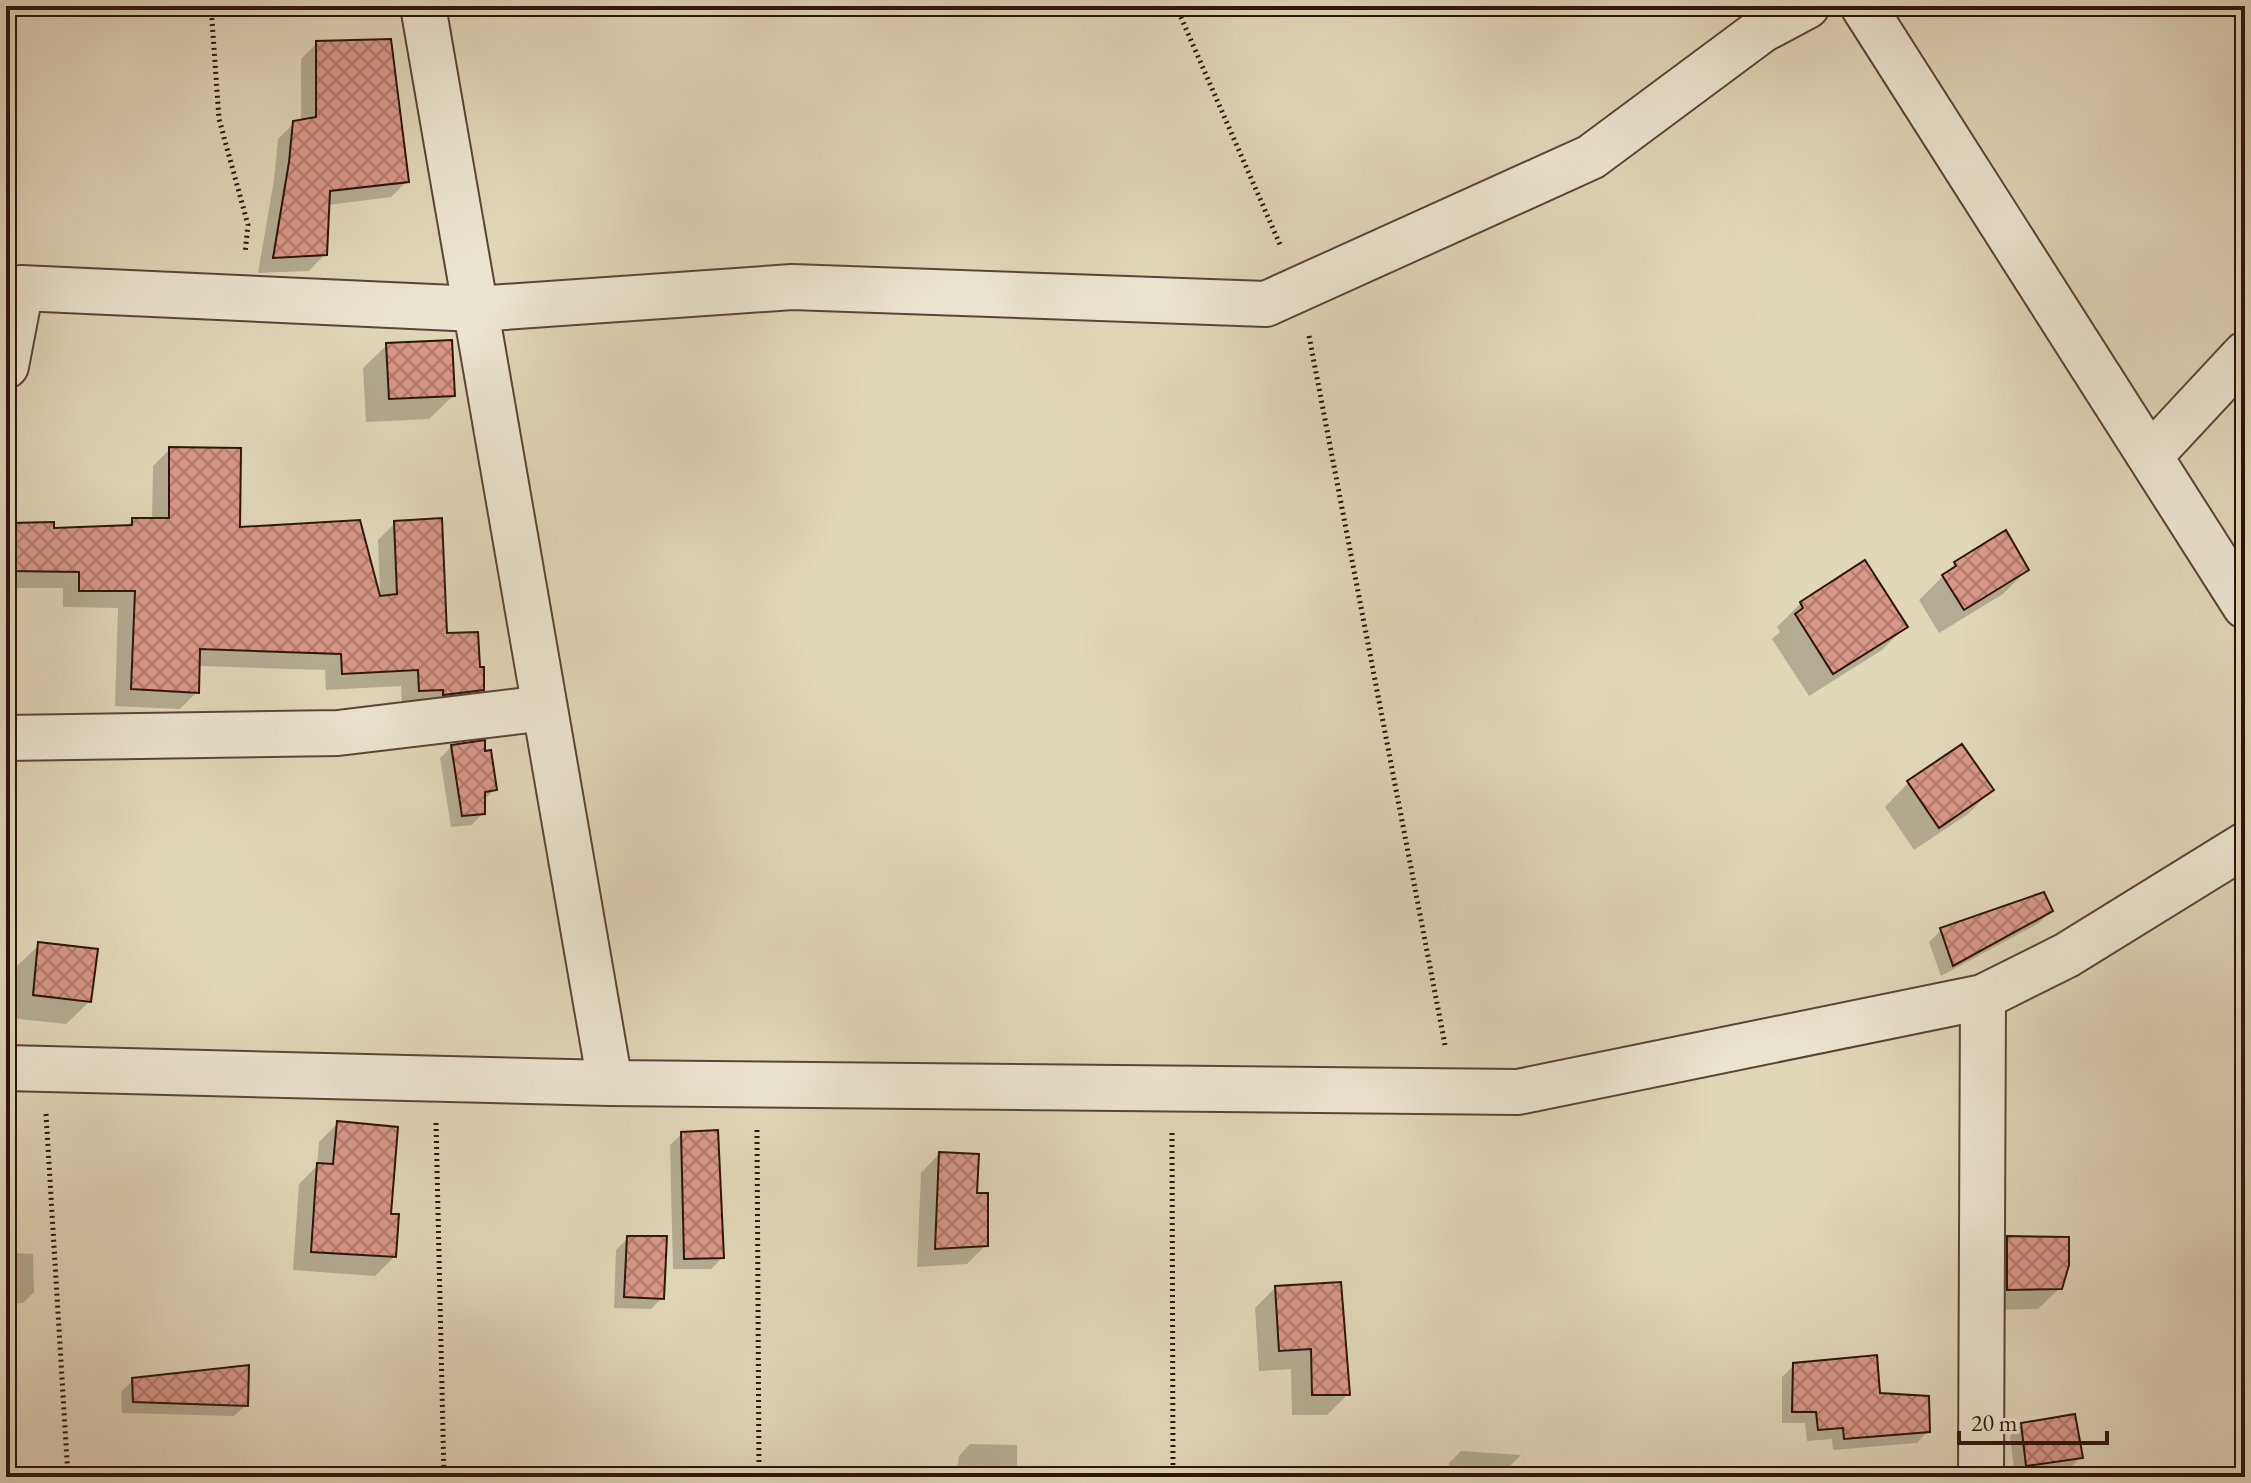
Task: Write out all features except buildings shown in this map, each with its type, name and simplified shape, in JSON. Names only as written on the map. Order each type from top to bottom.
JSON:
[{"type":"street","points":[[423,6],[610,1083]]},
{"type":"street","points":[[6,366],[14,289],[476,309],[792,287],[1266,304],[1591,157],[1758,18],[1807,6]]},
{"type":"street","points":[[1863,6],[2245,606]]},
{"type":"street","points":[[2150,456],[2245,354]]},
{"type":"street","points":[[6,738],[338,733],[545,708]]},
{"type":"street","points":[[25,1068],[610,1083],[1518,1092],[1983,997],[2067,955],[2245,845]]},
{"type":"street","points":[[1981,1477],[1983,997]]},
{"type":"path","points":[[211,6],[219,119],[248,225],[240,298]]},
{"type":"path","points":[[1176,6],[1299,289],[1454,1091]]},
{"type":"path","points":[[25,1068],[68,1477]]},
{"type":"path","points":[[435,1078],[444,1477]]},
{"type":"path","points":[[756,1084],[759,1477]]},
{"type":"path","points":[[1172,1088],[1173,1477]]}]
